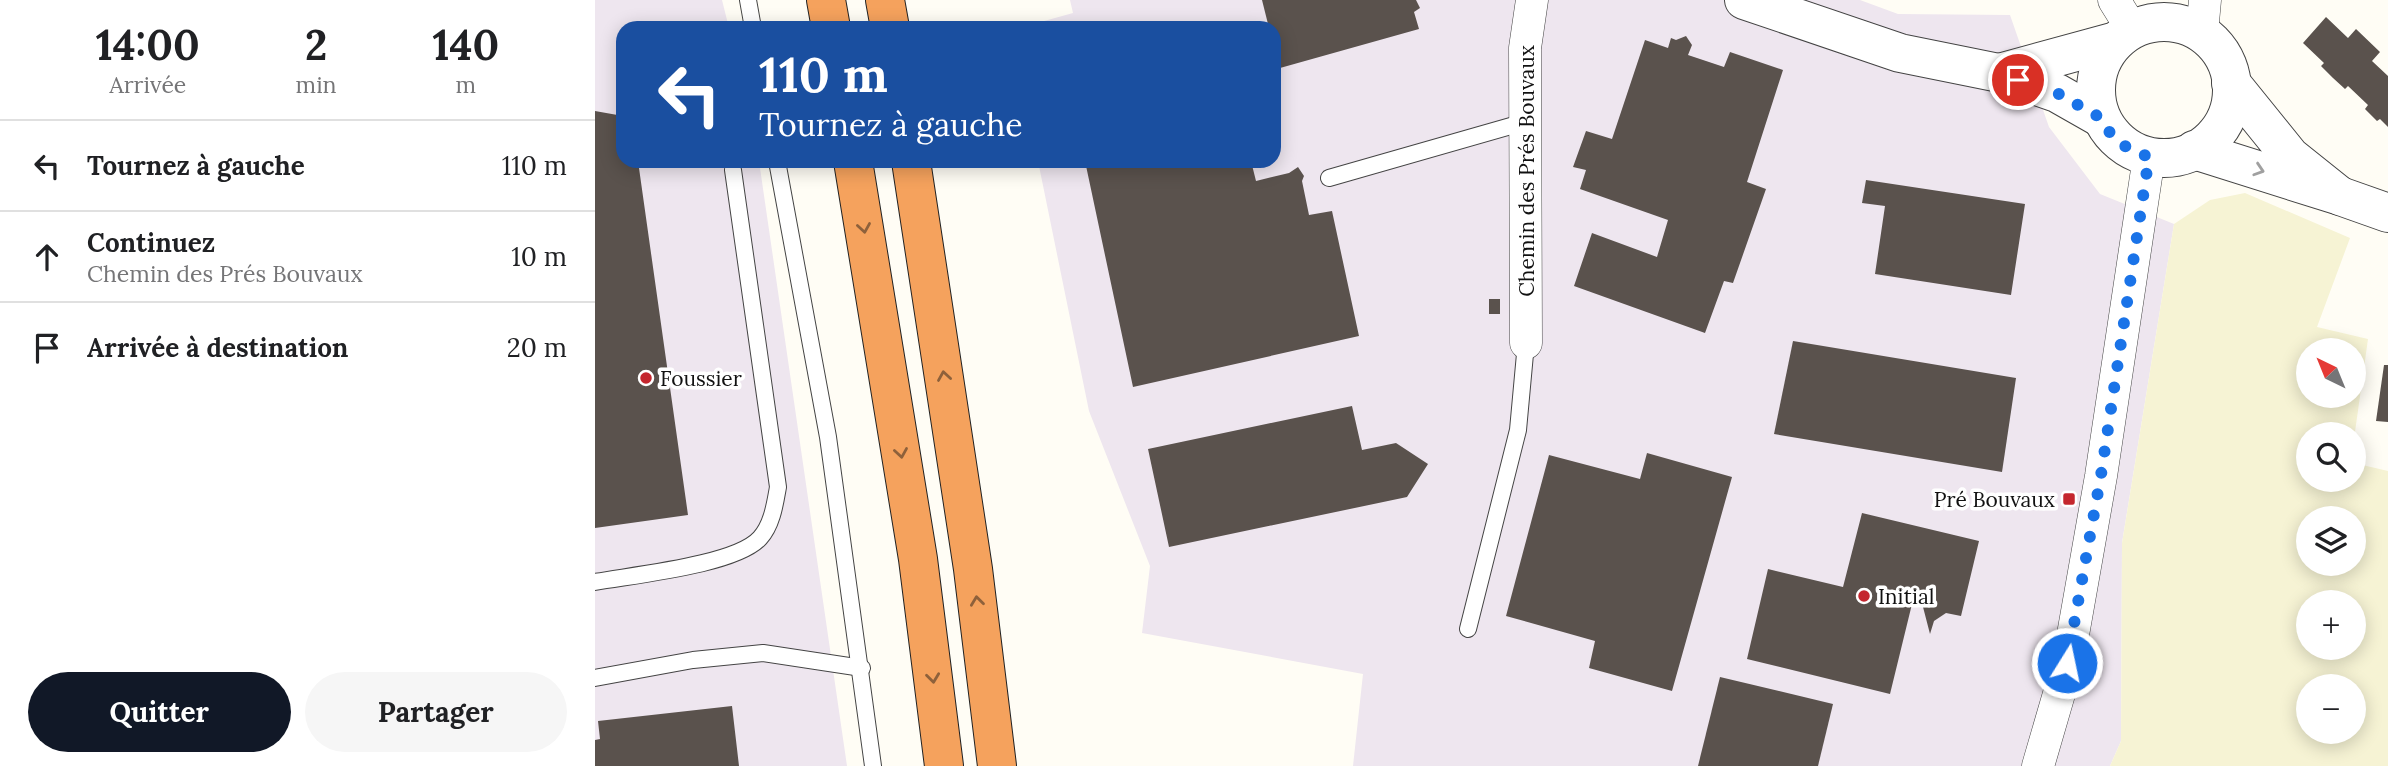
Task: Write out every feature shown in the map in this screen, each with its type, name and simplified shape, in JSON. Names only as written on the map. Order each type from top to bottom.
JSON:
[{"type":"highway","points":[[826,0],[830,21]]},
{"type":"highway","points":[[885,0],[889,21]]},
{"type":"highway","points":[[854,168],[918,559],[944,766]]},
{"type":"highway","points":[[912,168],[974,569],[997,766]]},
{"type":"street","name":"Chemin des Prés Bouvaux","points":[[1526,343],[1525,48],[1532,0]]},
{"type":"street","points":[[1744,0],[1901,53],[1999,73],[2057,93],[2101,118]]},
{"type":"street","points":[[1999,73],[2120,23],[2167,21],[2186,25],[2204,16],[2225,59],[2231,83],[2229,109],[2223,124],[2212,138],[2194,150],[2166,158],[2149,157],[2129,149],[2112,136],[2101,118],[2096,93],[2098,70],[2120,23]]},
{"type":"street","points":[[2231,83],[2290,156],[2340,196]]},
{"type":"street","points":[[2194,150],[2388,213]]},
{"type":"street","points":[[2038,766],[2067,663],[2082,583],[2149,157]]},
{"type":"lane","points":[[748,0],[752,21]]},
{"type":"lane","points":[[1329,178],[1525,122]]},
{"type":"lane","points":[[779,168],[828,437],[862,668],[873,766]]},
{"type":"lane","points":[[595,582],[731,556],[760,538],[773,514],[778,487],[733,170]]},
{"type":"lane","points":[[1468,629],[1518,430],[1526,343]]},
{"type":"lane","points":[[595,678],[693,660],[763,653],[862,668]]},
{"type":"shaded area","points":[[595,0],[722,0],[727,21],[616,21],[616,168],[760,168],[847,766],[595,766]]},
{"type":"shaded area","points":[[1070,0],[1860,0],[1898,14],[2010,15],[2049,127],[2100,194],[2174,224],[2122,543],[2121,741],[2110,766],[1353,766],[1363,674],[1142,633],[1150,566],[1089,411],[1039,168],[1281,168],[1281,21],[1044,21],[1073,13]]},
{"type":"shaded area","points":[[2245,193],[2350,238],[2317,327],[2364,338],[2296,338],[2296,408],[2358,408],[2356,422],[2296,422],[2296,492],[2366,492],[2366,466],[2388,471],[2388,766],[2110,766],[2121,741],[2122,543],[2174,224],[2210,200]]},
{"type":"building","points":[[1262,0],[1416,0],[1420,8],[1414,12],[1419,29],[1281,68],[1281,21],[1267,21]]},
{"type":"building","points":[[2326,17],[2348,38],[2356,29],[2380,52],[2372,61],[2388,76],[2388,127],[2365,109],[2368,105],[2348,86],[2345,89],[2333,78],[2321,66],[2324,63],[2303,43]]},
{"type":"building","points":[[1686,36],[1692,45],[1688,55],[1724,67],[1730,52],[1783,70],[1747,182],[1766,189],[1733,283],[1724,281],[1705,333],[1574,286],[1592,233],[1657,257],[1668,220],[1580,189],[1586,170],[1573,167],[1586,131],[1612,139],[1645,40],[1668,48],[1671,38],[1676,40]]},
{"type":"building","points":[[595,111],[616,115],[616,168],[639,168],[688,515],[595,528]]},
{"type":"building","points":[[1298,167],[1304,176],[1302,181],[1309,215],[1332,211],[1359,336],[1133,387],[1086,168],[1253,168],[1256,181],[1289,173]]},
{"type":"building","points":[[1866,180],[2025,204],[2011,295],[1875,274],[1885,206],[1862,203]]},
{"type":"building","points":[[1489,299],[1500,299],[1500,314],[1489,314]]},
{"type":"building","points":[[1793,341],[2016,378],[2002,472],[1774,434]]},
{"type":"building","points":[[2384,365],[2388,365],[2388,422],[2376,421]]},
{"type":"building","points":[[1352,406],[1362,450],[1396,443],[1428,464],[1407,497],[1169,547],[1148,449]]},
{"type":"building","points":[[1647,453],[1732,477],[1672,691],[1589,668],[1595,641],[1506,616],[1549,455],[1640,479]]},
{"type":"building","name":"Initial","points":[[1862,513],[1979,541],[1961,616],[1946,613],[1934,621],[1930,634],[1923,607],[1912,604],[1890,694],[1747,659],[1768,569],[1843,587]]},
{"type":"building","points":[[1720,677],[1833,704],[1818,766],[1698,766]]},
{"type":"building","points":[[732,706],[739,766],[595,766],[595,740],[600,739],[598,721]]},
{"type":"place","name":"Foussier","points":[[646,378]]},
{"type":"place","name":"Pré Bouvaux","points":[[2069,499]]},
{"type":"place","name":"Initial","points":[[1864,596]]},
{"type":"route","points":[[2018,80],[2057,93],[2101,118],[2112,136],[2129,149],[2149,157],[2101,475],[2067,663]]}]
